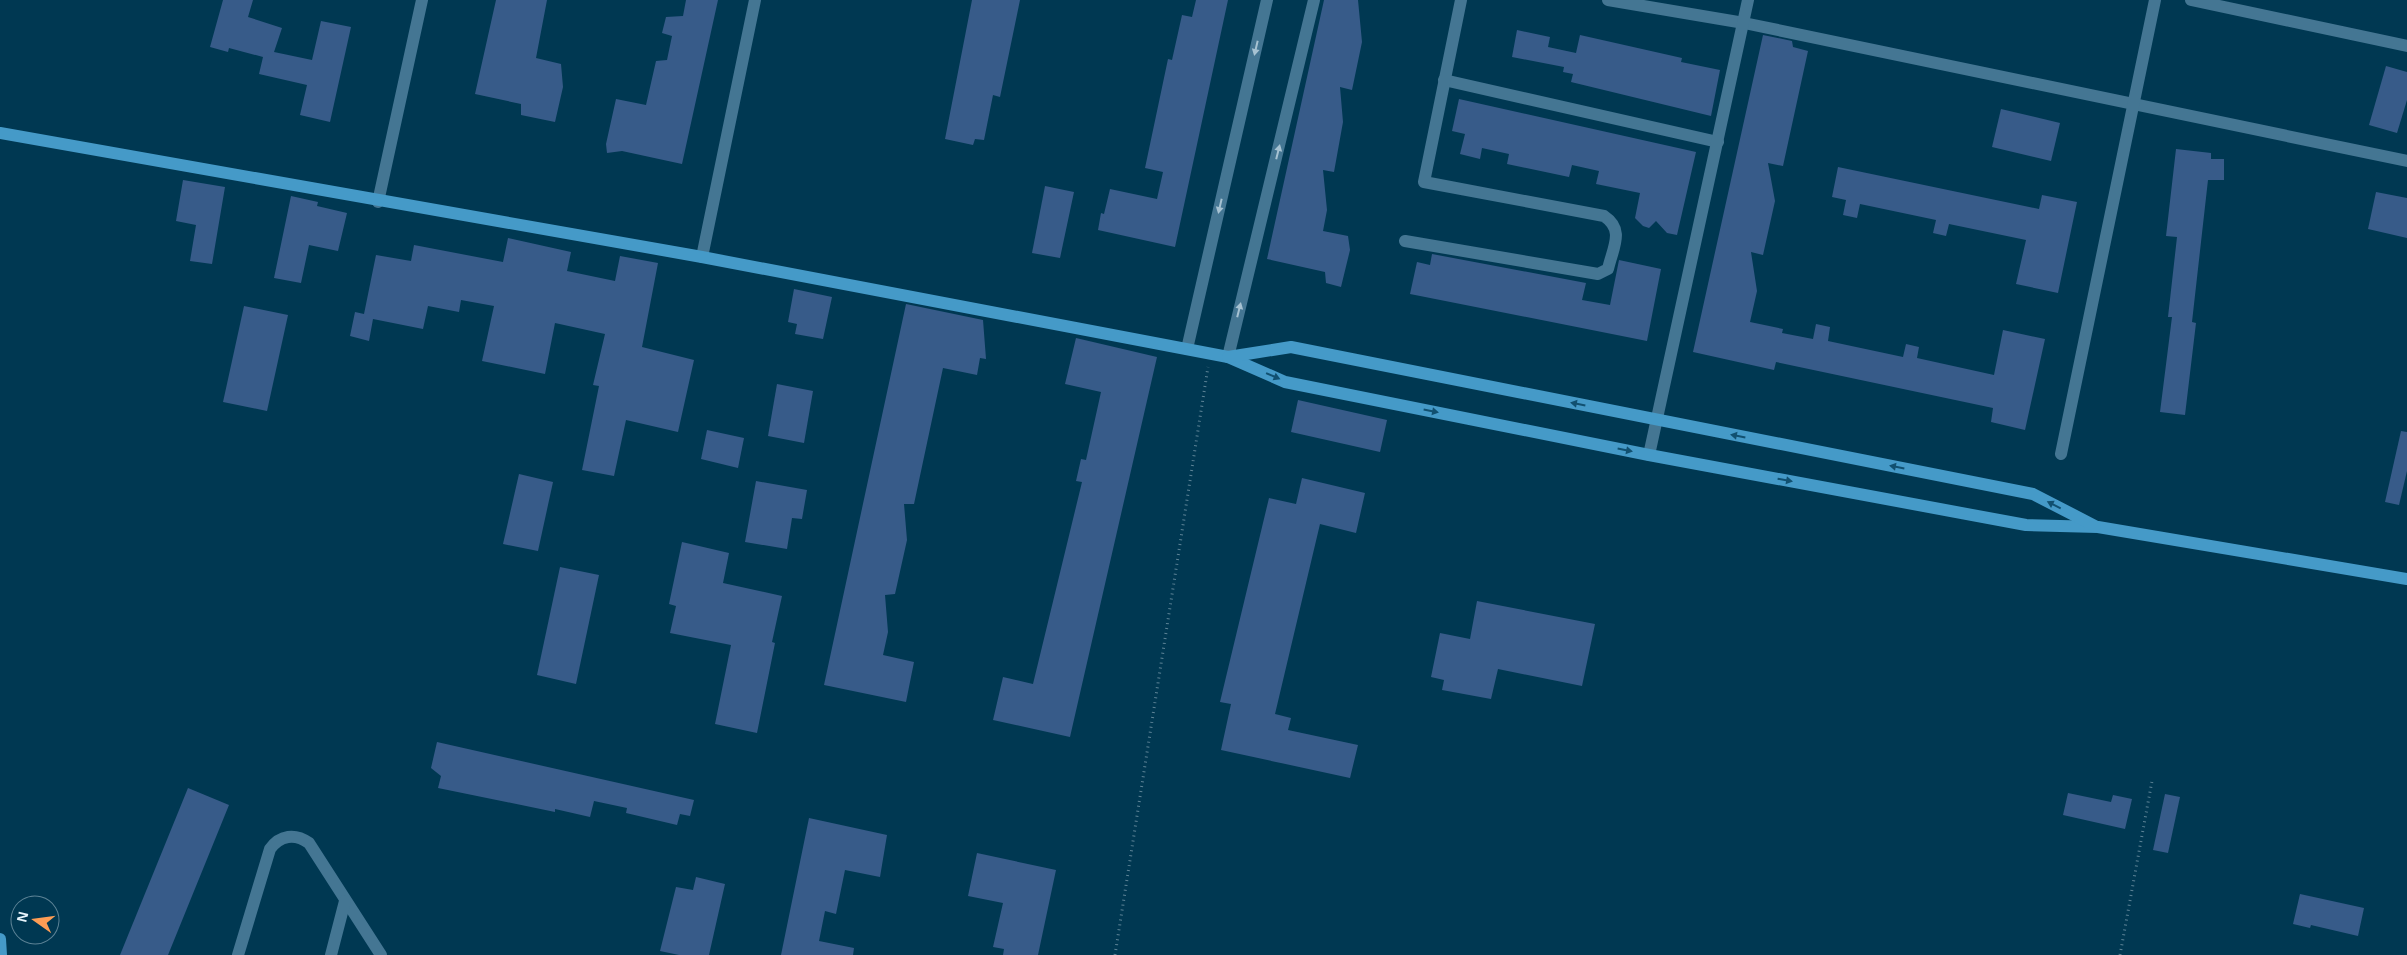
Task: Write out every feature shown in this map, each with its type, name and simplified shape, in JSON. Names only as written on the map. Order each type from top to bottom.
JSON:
[{"type":"main road","points":[[0,133],[378,202],[702,257],[1228,357],[1285,382],[1649,455],[2026,525],[2098,527],[2407,580]]},
{"type":"main road","points":[[1228,357],[1291,347],[2033,494],[2098,527]]},
{"type":"main road","points":[[0,939],[1,955]]},
{"type":"street","points":[[378,202],[422,0]]},
{"type":"street","points":[[702,257],[755,0]]},
{"type":"street","points":[[1187,349],[1267,0]]},
{"type":"street","points":[[1228,357],[1314,0]]},
{"type":"street","points":[[1405,241],[1598,274],[1608,269],[1617,231],[1614,222],[1604,216],[1424,182],[1460,0]]},
{"type":"street","points":[[1608,0],[1744,23],[2407,161]]},
{"type":"street","points":[[1649,455],[1748,0]]},
{"type":"street","points":[[2061,454],[2155,0]]},
{"type":"street","points":[[2191,0],[2407,46]]},
{"type":"street","points":[[1444,80],[1718,142]]},
{"type":"street","points":[[238,955],[267,856],[274,843],[281,839],[295,836],[309,843],[380,955]]},
{"type":"street","points":[[331,955],[345,901]]},
{"type":"path","points":[[1115,955],[1210,354]]},
{"type":"path","points":[[2120,955],[2152,781]]},
{"type":"building","points":[[223,0],[253,0],[248,17],[282,28],[274,52],[312,60],[321,21],[351,27],[330,122],[300,115],[307,85],[259,74],[263,57],[229,48],[228,52],[210,47]]},
{"type":"building","points":[[496,0],[547,0],[536,58],[561,64],[563,87],[555,122],[521,115],[521,104],[475,94]]},
{"type":"building","points":[[686,0],[718,0],[682,164],[622,151],[607,153],[606,144],[616,99],[646,105],[656,61],[667,60],[672,36],[662,33],[666,17],[683,16]]},
{"type":"building","points":[[972,0],[1020,0],[1000,97],[993,95],[984,140],[975,139],[973,145],[945,139]]},
{"type":"building","points":[[1196,0],[1228,0],[1175,247],[1098,230],[1101,213],[1104,214],[1110,189],[1157,199],[1163,172],[1145,168],[1168,59],[1172,60],[1182,15],[1192,17]]},
{"type":"building","points":[[1324,0],[1358,0],[1362,42],[1352,90],[1340,87],[1343,122],[1334,172],[1323,170],[1327,210],[1323,231],[1348,236],[1350,250],[1341,287],[1326,283],[1325,272],[1267,259]]},
{"type":"building","points":[[1517,30],[1550,37],[1548,47],[1576,53],[1580,35],[1682,58],[1681,62],[1720,70],[1711,116],[1571,82],[1573,74],[1563,72],[1564,67],[1512,57]]},
{"type":"building","points":[[1763,35],[1792,41],[1793,47],[1808,51],[1783,166],[1768,163],[1775,201],[1763,255],[1751,252],[1757,291],[1750,322],[1783,329],[1782,333],[1813,339],[1816,324],[1830,327],[1828,341],[1903,357],[1906,344],[1919,347],[1917,358],[1994,375],[2003,330],[2045,339],[2025,430],[1991,422],[1993,408],[1776,362],[1774,370],[1693,352]]},
{"type":"building","points":[[2386,66],[2407,72],[2407,100],[2397,133],[2369,125]]},
{"type":"building","points":[[1459,99],[1696,152],[1677,235],[1667,233],[1656,221],[1649,228],[1643,226],[1635,218],[1640,193],[1596,184],[1599,171],[1572,165],[1569,177],[1507,164],[1509,154],[1482,148],[1480,159],[1460,154],[1465,134],[1452,131]]},
{"type":"building","points":[[2001,109],[2060,123],[2051,161],[1992,147]]},
{"type":"building","points":[[2176,149],[2211,153],[2211,159],[2224,159],[2224,180],[2208,180],[2192,322],[2196,323],[2185,415],[2160,412],[2172,317],[2168,317],[2177,237],[2166,236]]},
{"type":"building","points":[[1838,167],[2039,209],[2042,195],[2077,202],[2058,293],[2016,284],[2026,240],[1949,224],[1946,236],[1933,233],[1936,220],[1860,204],[1857,218],[1843,215],[1846,200],[1832,197]]},
{"type":"building","points":[[183,180],[225,187],[212,264],[190,261],[196,225],[176,221]]},
{"type":"building","points":[[1045,186],[1074,192],[1060,258],[1032,253]]},
{"type":"building","points":[[2376,192],[2407,198],[2407,238],[2368,229]]},
{"type":"building","points":[[291,196],[318,202],[317,206],[347,213],[338,251],[309,245],[301,283],[274,278]]},
{"type":"building","points":[[508,238],[571,252],[567,271],[615,281],[620,256],[658,263],[642,347],[694,360],[678,432],[626,420],[614,476],[582,470],[599,386],[593,385],[605,334],[555,323],[545,374],[482,361],[494,306],[461,300],[459,312],[428,306],[423,329],[373,319],[369,341],[350,336],[355,312],[364,314],[376,255],[411,261],[414,245],[503,262]]},
{"type":"building","points":[[1432,254],[1586,283],[1582,300],[1610,305],[1619,260],[1661,269],[1647,341],[1410,294],[1417,262],[1430,265]]},
{"type":"building","points":[[794,289],[832,297],[823,339],[795,334],[797,324],[788,322]]},
{"type":"building","points":[[906,304],[983,320],[986,359],[980,358],[977,375],[943,368],[914,504],[904,504],[907,540],[895,594],[885,595],[888,632],[883,655],[914,662],[906,702],[824,685]]},
{"type":"building","points":[[244,306],[288,315],[267,411],[223,402]]},
{"type":"building","points":[[1076,338],[1157,357],[1070,737],[993,720],[1003,677],[1033,684],[1082,482],[1076,481],[1081,459],[1086,460],[1101,392],[1065,384]]},
{"type":"building","points":[[777,384],[813,391],[804,443],[768,436]]},
{"type":"building","points":[[1298,400],[1387,420],[1380,452],[1291,432]]},
{"type":"building","points":[[707,430],[744,438],[738,468],[701,459]]},
{"type":"building","points":[[2401,431],[2407,432],[2407,471],[2399,505],[2385,502]]},
{"type":"building","points":[[519,474],[553,482],[538,551],[503,544]]},
{"type":"building","points":[[1302,478],[1365,493],[1356,533],[1320,524],[1275,714],[1291,718],[1288,730],[1358,745],[1350,778],[1221,750],[1231,704],[1220,702],[1269,498],[1296,504]]},
{"type":"building","points":[[756,481],[807,490],[802,519],[792,518],[787,549],[745,542]]},
{"type":"building","points":[[682,542],[729,553],[723,583],[782,596],[772,642],[775,643],[757,733],[715,724],[731,645],[670,633],[676,606],[669,604]]},
{"type":"building","points":[[560,567],[599,575],[576,684],[537,675]]},
{"type":"building","points":[[1477,601],[1595,624],[1582,686],[1498,669],[1491,699],[1442,690],[1444,680],[1431,677],[1440,633],[1470,639]]},
{"type":"building","points":[[437,742],[694,800],[690,816],[680,814],[677,825],[626,813],[627,808],[594,801],[590,817],[555,809],[555,812],[438,788],[441,776],[431,768]]},
{"type":"building","points":[[188,788],[229,805],[168,955],[120,955]]},
{"type":"building","points":[[2068,793],[2111,802],[2113,795],[2132,799],[2125,829],[2063,815]]},
{"type":"building","points":[[2165,794],[2180,797],[2168,853],[2153,850]]},
{"type":"building","points":[[809,818],[887,835],[880,877],[845,870],[836,914],[825,911],[819,941],[854,948],[853,955],[781,955]]},
{"type":"building","points":[[977,853],[1056,870],[1038,955],[1003,955],[1004,949],[993,947],[1003,903],[968,896]]},
{"type":"building","points":[[696,877],[725,884],[709,955],[679,955],[660,951],[676,887],[693,890]]},
{"type":"building","points":[[2300,894],[2364,908],[2358,936],[2311,925],[2310,928],[2293,924]]}]
